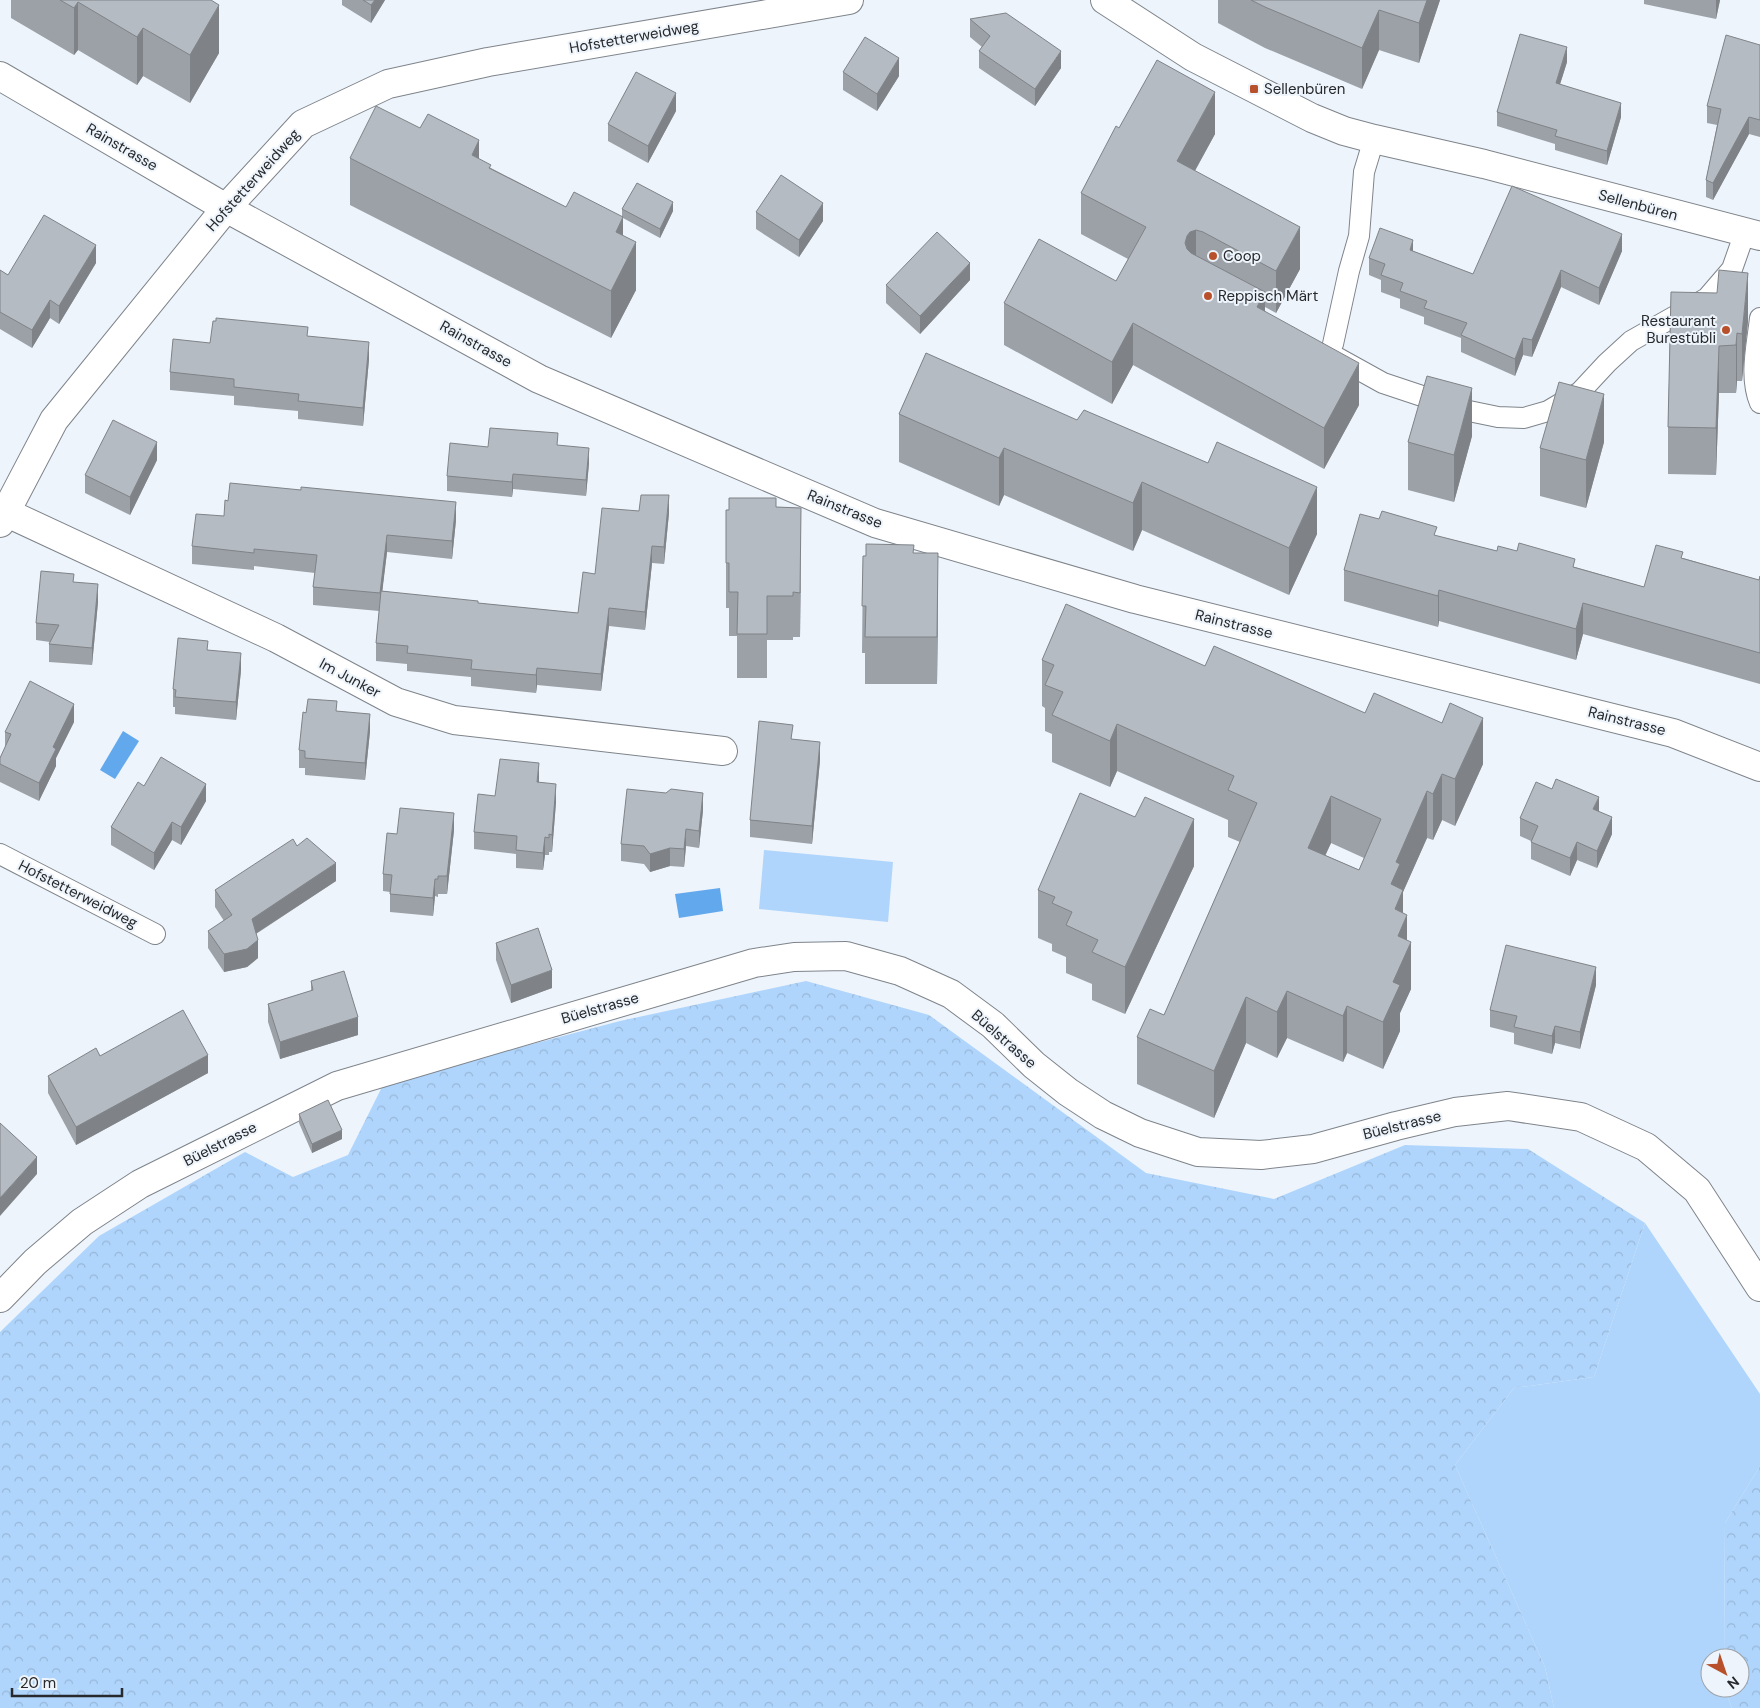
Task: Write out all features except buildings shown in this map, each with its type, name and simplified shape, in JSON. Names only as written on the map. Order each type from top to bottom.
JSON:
[{"type":"street","name":"Hofstetterweidweg","points":[[3,518],[54,420],[226,208],[303,124],[388,84],[488,62],[849,0]]},
{"type":"street","name":"Sellenbüren","points":[[1105,0],[1193,57],[1312,118],[1344,131],[1484,164],[1752,234]]},
{"type":"street","name":"Rainstrasse","points":[[0,76],[226,208],[539,379],[875,523],[1135,599],[1672,733],[1760,767]]},
{"type":"street","name":"Im Junker","points":[[3,518],[276,638],[396,702],[454,720],[723,752]]},
{"type":"street","name":"Büelstrasse","points":[[0,1298],[35,1262],[82,1222],[140,1184],[337,1086],[754,963],[794,957],[846,956],[900,971],[951,994],[993,1025],[1034,1065],[1068,1092],[1103,1115],[1140,1133],[1198,1152],[1261,1155],[1313,1148],[1447,1114],[1508,1106],[1582,1117],[1646,1147],[1697,1190],[1760,1287]]},
{"type":"lane","points":[[1333,344],[1349,271],[1359,236],[1364,172],[1374,139]]},
{"type":"lane","points":[[1313,345],[1383,382],[1464,410],[1498,417],[1524,418],[1548,411],[1580,392],[1607,362],[1631,340],[1707,298],[1732,269],[1752,234]]},
{"type":"lane","points":[[1760,318],[1754,371],[1757,396],[1760,403]]},
{"type":"lane","name":"Hofstetterweidweg","points":[[0,854],[155,934]]},
{"type":"green space","points":[[764,850],[893,862],[888,922],[759,909]]},
{"type":"green space","points":[[806,981],[929,1015],[1146,1173],[1274,1199],[1405,1145],[1528,1149],[1645,1223],[1594,1377],[1514,1388],[1455,1465],[1545,1667],[1554,1708],[0,1708],[0,1332],[99,1236],[245,1152],[293,1177],[348,1155],[384,1083],[620,1021]]},
{"type":"green space","points":[[1645,1223],[1760,1394],[1760,1466],[1725,1523],[1724,1648],[1700,1648],[1700,1698],[1728,1698],[1732,1708],[1554,1708],[1545,1667],[1455,1465],[1514,1388],[1594,1377]]},
{"type":"green space","points":[[1760,1466],[1760,1708],[1732,1708],[1728,1698],[1750,1698],[1750,1648],[1724,1648],[1725,1523]]},
{"type":"water","points":[[123,731],[139,741],[115,779],[100,770]]},
{"type":"water","points":[[720,888],[723,911],[679,918],[675,894]]},
{"type":"place","name":"Sellenbüren","points":[[1254,89]]},
{"type":"place","name":"Coop","points":[[1213,256]]},
{"type":"place","name":"Reppisch Märt","points":[[1208,296]]},
{"type":"place","name":"Restaurant Burestübli","points":[[1726,330]]}]
